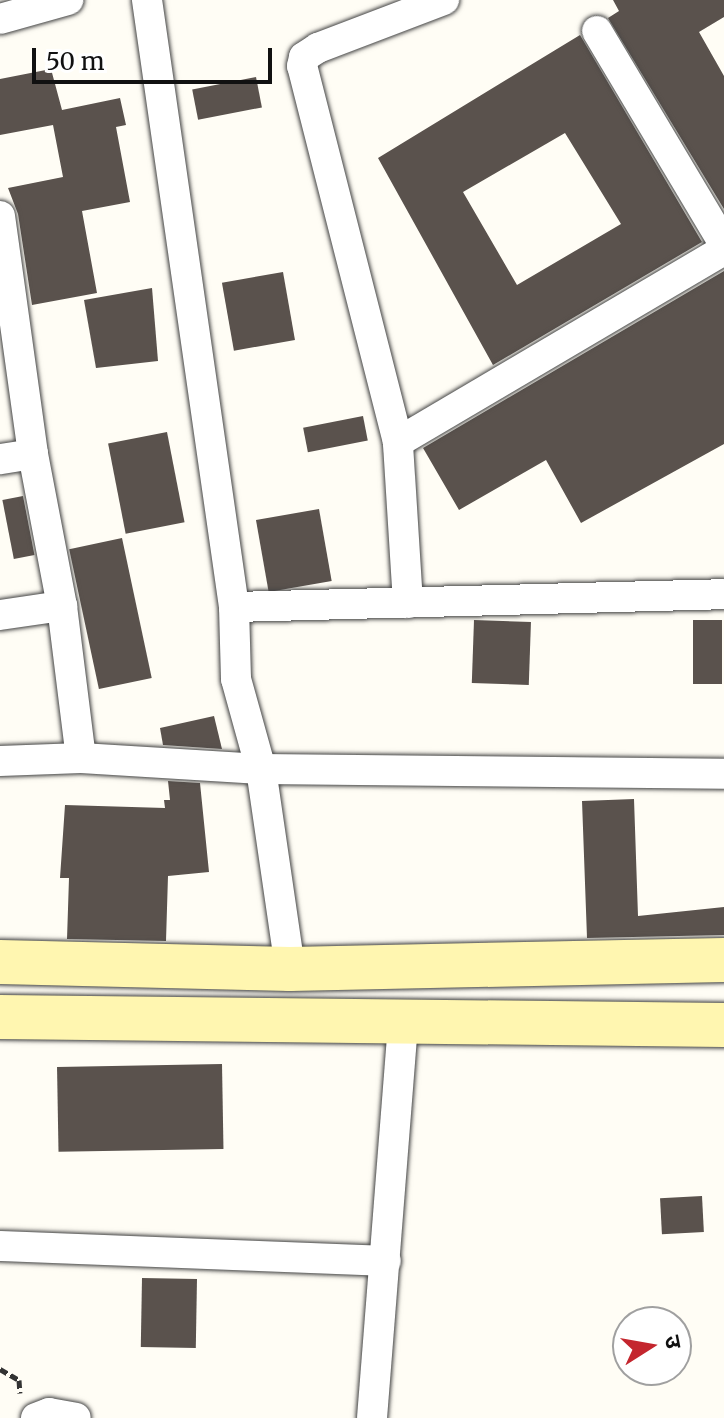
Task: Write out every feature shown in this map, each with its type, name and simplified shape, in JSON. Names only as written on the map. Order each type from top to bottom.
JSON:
[{"type":"street","points":[[0,19],[68,0]]},
{"type":"street","points":[[147,0],[234,607],[236,679],[261,769],[290,969]]},
{"type":"street","points":[[408,603],[398,442],[302,66],[304,57],[318,48],[444,0]]},
{"type":"street","points":[[597,31],[724,244]]},
{"type":"street","points":[[0,216],[6,312],[62,606],[81,758]]},
{"type":"street","points":[[398,442],[724,250]]},
{"type":"street","points":[[0,459],[33,454]]},
{"type":"street","points":[[234,607],[724,594]]},
{"type":"street","points":[[0,615],[62,606]]},
{"type":"street","points":[[0,761],[81,758],[261,769],[724,774]]},
{"type":"street","points":[[0,962],[290,969],[724,960]]},
{"type":"street","points":[[0,1017],[403,1025],[724,1025]]},
{"type":"street","points":[[372,1418],[403,1025]]},
{"type":"street","points":[[0,1246],[386,1261]]},
{"type":"street","points":[[28,1410],[76,1418]]},
{"type":"path","points":[[0,1369],[19,1380],[28,1410]]},
{"type":"building","points":[[613,0],[724,0],[724,17],[699,32],[724,76],[724,209],[608,18],[619,11]]},
{"type":"building","points":[[580,35],[702,242],[493,365],[378,158]],"holes":[[[565,133],[621,224],[517,285],[463,192]]]},
{"type":"building","points":[[51,69],[62,110],[120,98],[126,125],[116,127],[130,202],[82,211],[97,293],[32,305],[18,214],[8,188],[63,177],[53,125],[0,135],[0,79]]},
{"type":"building","points":[[256,77],[262,107],[198,120],[192,89]]},
{"type":"building","points":[[724,271],[724,444],[581,523],[546,460],[459,510],[423,448]]},
{"type":"building","points":[[283,272],[295,340],[234,351],[222,283]]},
{"type":"building","points":[[152,288],[158,361],[96,368],[84,300]]},
{"type":"building","points":[[363,416],[368,441],[308,452],[303,428]]},
{"type":"building","points":[[167,432],[185,522],[126,534],[108,443]]},
{"type":"building","points":[[23,496],[34,555],[14,559],[2,500]]},
{"type":"building","points":[[319,509],[332,581],[269,592],[256,520]]},
{"type":"building","points":[[122,538],[152,678],[99,689],[69,549]]},
{"type":"building","points":[[474,620],[531,622],[529,685],[472,683]]},
{"type":"building","points":[[693,620],[722,620],[722,684],[693,684]]},
{"type":"building","points":[[214,716],[222,749],[163,745],[160,728]]},
{"type":"building","points":[[168,781],[200,783],[209,872],[168,876],[166,941],[67,939],[69,878],[60,878],[65,805],[165,808],[164,800],[170,800]]},
{"type":"building","points":[[634,799],[638,916],[724,907],[724,935],[587,938],[582,801]]},
{"type":"building","points":[[222,1064],[223,1149],[59,1152],[57,1067]]},
{"type":"building","points":[[702,1196],[704,1232],[662,1234],[660,1198]]},
{"type":"building","points":[[142,1278],[197,1279],[196,1348],[141,1347]]}]
